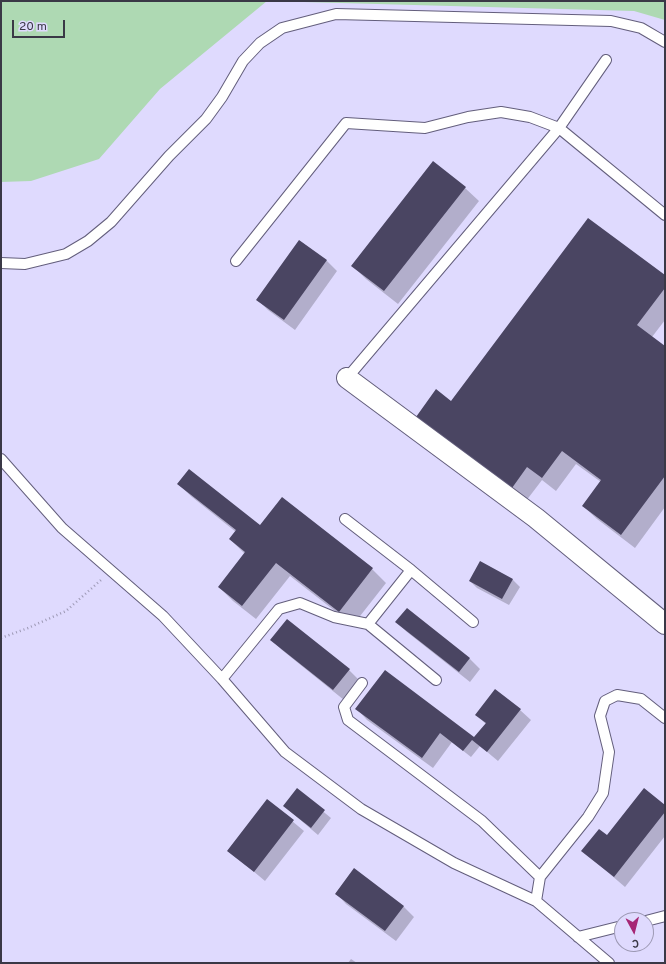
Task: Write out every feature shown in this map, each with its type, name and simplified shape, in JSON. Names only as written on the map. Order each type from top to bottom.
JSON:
[{"type":"street","points":[[347,378],[536,518],[665,624]]},
{"type":"lane","points":[[1,264],[25,264],[66,254],[88,241],[112,222],[169,156],[206,119],[222,97],[243,61],[260,43],[282,28],[336,14],[611,21],[641,28],[665,42]]},
{"type":"lane","points":[[347,378],[559,128],[606,60]]},
{"type":"lane","points":[[236,261],[346,123],[425,128],[468,117],[501,112],[530,117],[559,128],[665,215]]},
{"type":"lane","points":[[1,460],[62,528],[110,572],[163,616],[222,679],[285,752],[361,809],[454,863],[536,901],[608,963]]},
{"type":"lane","points":[[345,519],[411,570],[473,622]]},
{"type":"lane","points":[[368,624],[411,570]]},
{"type":"lane","points":[[222,679],[279,609],[300,603],[334,617],[368,624],[436,680]]},
{"type":"lane","points":[[362,683],[344,706],[348,720],[482,821],[540,877]]},
{"type":"lane","points":[[536,901],[540,877],[588,817],[603,792],[609,752],[600,716],[605,701],[618,695],[642,699],[665,718]]},
{"type":"lane","points":[[654,919],[665,916]]},
{"type":"lane","points":[[578,937],[614,928]]},
{"type":"path","points":[[1,638],[66,611],[110,572]]},
{"type":"green space","points":[[1,1],[267,1],[160,89],[99,159],[31,181],[1,182]]},
{"type":"green space","points":[[267,1],[665,1],[665,20],[634,11]]},
{"type":"building","points":[[433,161],[466,187],[384,291],[351,266]]},
{"type":"building","points":[[588,218],[665,275],[665,288],[637,325],[665,346],[665,476],[621,535],[582,506],[601,480],[562,451],[542,478],[527,467],[512,488],[416,417],[436,389],[451,401]]},
{"type":"building","points":[[299,240],[327,260],[284,320],[256,300]]},
{"type":"building","points":[[189,469],[260,525],[282,497],[373,568],[339,612],[276,563],[242,606],[218,587],[245,552],[229,539],[236,530],[177,484]]},
{"type":"building","points":[[480,561],[513,579],[502,599],[469,581]]},
{"type":"building","points":[[407,608],[470,658],[459,672],[395,622]]},
{"type":"building","points":[[287,619],[350,669],[333,690],[270,640]]},
{"type":"building","points":[[385,670],[474,737],[486,723],[475,715],[495,689],[521,709],[487,752],[472,740],[463,751],[440,733],[422,758],[355,709]]},
{"type":"building","points":[[297,788],[325,810],[311,828],[283,806]]},
{"type":"building","points":[[644,788],[665,805],[665,812],[614,877],[581,851],[599,829],[607,835]]},
{"type":"building","points":[[267,799],[294,820],[254,872],[227,851]]},
{"type":"building","points":[[354,868],[404,906],[385,931],[335,894]]}]
